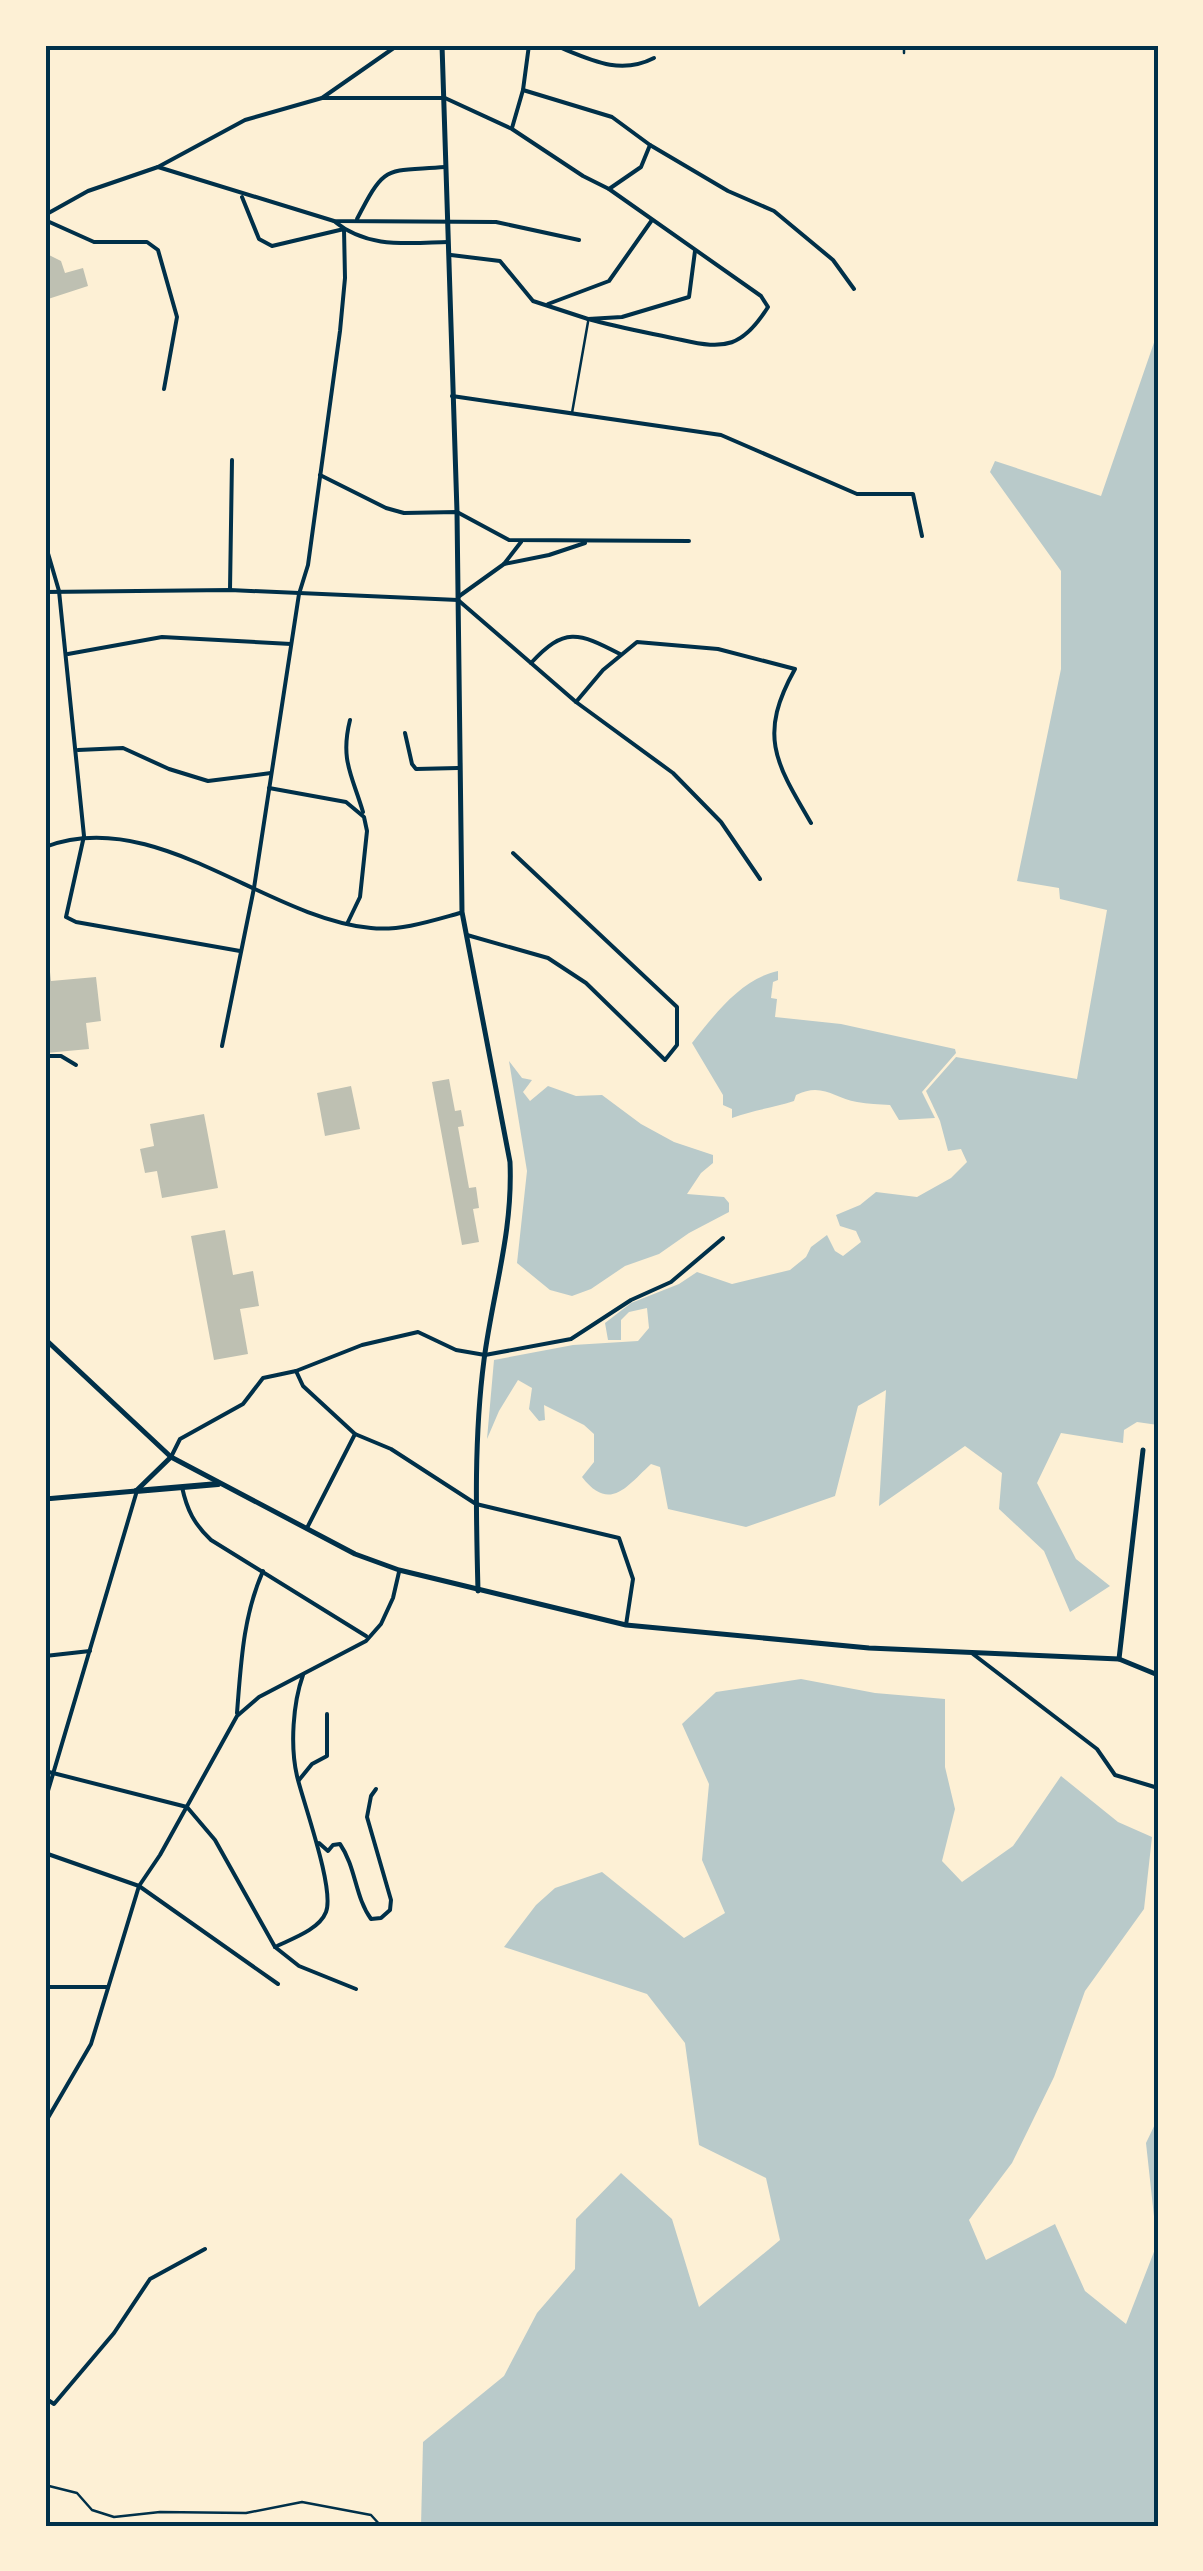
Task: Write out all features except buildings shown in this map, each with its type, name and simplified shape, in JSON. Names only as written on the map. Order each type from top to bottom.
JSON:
[{"type":"main road","points":[[136,1491],[218,1484]]},
{"type":"street","points":[[322,98],[398,45]]},
{"type":"street","points":[[442,45],[457,512],[462,912],[510,1162],[512,1200],[476,1430],[478,1591]]},
{"type":"street","points":[[512,129],[530,45]]},
{"type":"street","points":[[554,45],[624,68],[654,58]]},
{"type":"street","points":[[523,90],[612,117],[650,145],[728,191],[774,211],[833,260],[854,288]]},
{"type":"street","points":[[45,218],[88,192],[158,167],[244,120],[322,98],[445,98],[512,129],[609,189],[767,302],[766,312],[738,341],[722,347],[701,346],[648,336],[533,301],[500,261],[451,255]]},
{"type":"street","points":[[609,189],[641,167],[650,145]]},
{"type":"street","points":[[158,167],[334,221],[372,242],[450,242]]},
{"type":"street","points":[[356,219],[378,178],[392,171],[448,167]]},
{"type":"street","points":[[242,197],[259,240],[272,246],[344,229]]},
{"type":"street","points":[[45,218],[94,242],[146,242],[158,250],[177,317],[164,389]]},
{"type":"street","points":[[547,304],[609,280],[652,220]]},
{"type":"street","points":[[334,221],[496,222],[579,240]]},
{"type":"street","points":[[222,1046],[254,888],[299,594],[308,564],[344,299],[344,229]]},
{"type":"street","points":[[588,319],[622,316],[689,297],[695,251]]},
{"type":"street","points":[[452,396],[721,435],[857,494],[913,494],[922,536]]},
{"type":"street","points":[[230,590],[232,460]]},
{"type":"street","points":[[320,475],[364,500],[404,513],[457,512],[486,530],[521,542],[689,541]]},
{"type":"street","points":[[45,592],[230,590],[458,599],[504,564],[521,542]]},
{"type":"street","points":[[45,543],[59,591],[84,836],[66,918],[240,951]]},
{"type":"street","points":[[504,564],[563,552],[585,543]]},
{"type":"street","points":[[458,599],[576,702],[672,773],[720,822],[760,879]]},
{"type":"street","points":[[531,663],[560,636],[578,635],[620,654]]},
{"type":"street","points":[[66,654],[162,637],[291,644]]},
{"type":"street","points":[[576,702],[620,654],[638,642],[718,649],[795,669],[777,701],[772,738],[786,782],[810,823]]},
{"type":"street","points":[[347,924],[360,898],[367,831],[346,764],[350,720]]},
{"type":"street","points":[[405,733],[406,748],[416,769],[458,768]]},
{"type":"street","points":[[76,750],[123,748],[169,770],[208,782],[271,772]]},
{"type":"street","points":[[268,788],[346,802],[364,817]]},
{"type":"street","points":[[45,847],[84,836],[172,852],[347,924],[387,929],[462,912]]},
{"type":"street","points":[[466,935],[548,958],[586,983],[664,1060],[677,1046],[677,1007],[513,854]]},
{"type":"street","points":[[45,1056],[61,1056],[76,1064]]},
{"type":"street","points":[[45,1801],[136,1491],[171,1457],[180,1439],[243,1404],[262,1378],[296,1371],[362,1346],[418,1332],[456,1350],[485,1354],[571,1339],[631,1300],[671,1282],[723,1238]]},
{"type":"street","points":[[45,1339],[171,1457],[355,1554],[399,1570],[626,1625],[744,1638],[974,1654],[1119,1659],[1158,1674]]},
{"type":"street","points":[[296,1371],[303,1386],[356,1434],[391,1449],[476,1504],[619,1538],[633,1579],[626,1625]]},
{"type":"street","points":[[307,1529],[356,1434]]},
{"type":"street","points":[[1119,1659],[1143,1450]]},
{"type":"street","points":[[182,1487],[196,1527],[211,1540],[344,1626],[369,1637]]},
{"type":"street","points":[[45,1499],[136,1491]]},
{"type":"street","points":[[45,2123],[91,2044],[140,1886],[237,1716],[259,1697],[369,1637],[386,1611],[399,1570]]},
{"type":"street","points":[[237,1716],[250,1600],[263,1571]]},
{"type":"street","points":[[45,1656],[91,1651]]},
{"type":"street","points":[[974,1654],[1097,1749],[1115,1775],[1158,1788]]},
{"type":"street","points":[[275,1947],[312,1928],[328,1907],[316,1838],[298,1780],[296,1715],[304,1674]]},
{"type":"street","points":[[298,1780],[312,1764],[327,1756],[327,1714]]},
{"type":"street","points":[[45,1770],[186,1806],[215,1840],[275,1947],[298,1966],[356,1989]]},
{"type":"street","points":[[316,1838],[328,1850],[340,1844],[348,1856],[362,1905],[371,1919],[381,1918],[390,1910],[391,1900],[367,1817],[376,1790]]},
{"type":"street","points":[[45,1853],[140,1886],[278,1984]]},
{"type":"street","points":[[45,1986],[108,1987]]},
{"type":"street","points":[[45,2398],[54,2404],[114,2333],[150,2279],[205,2250]]},
{"type":"lane","points":[[904,45],[904,53]]},
{"type":"lane","points":[[572,414],[588,319]]},
{"type":"lane","points":[[45,2485],[77,2493],[92,2510],[114,2517],[160,2512],[246,2513],[302,2502],[371,2514],[381,2526]]},
{"type":"shaded area","points":[[1158,331],[1158,1425],[1137,1422],[1124,1430],[1123,1443],[1061,1433],[1037,1483],[1076,1559],[1110,1586],[1070,1612],[1044,1551],[999,1509],[1002,1473],[965,1446],[879,1506],[886,1390],[858,1406],[835,1496],[746,1527],[668,1509],[660,1467],[651,1464],[618,1492],[610,1495],[592,1488],[582,1477],[594,1462],[594,1434],[544,1405],[545,1420],[539,1421],[529,1409],[532,1388],[518,1380],[487,1439],[494,1360],[573,1345],[638,1341],[649,1328],[647,1308],[629,1312],[621,1320],[621,1340],[608,1340],[605,1323],[631,1303],[679,1284],[697,1272],[732,1284],[790,1270],[827,1235],[835,1251],[843,1256],[861,1242],[856,1231],[840,1226],[836,1215],[860,1205],[876,1192],[917,1197],[951,1178],[967,1162],[961,1149],[948,1151],[926,1091],[956,1057],[1077,1079],[1107,910],[1060,899],[1059,888],[1017,881],[1061,669],[1061,571],[990,472],[995,461],[1101,496]]},
{"type":"shaded area","points":[[778,971],[771,998],[777,999],[775,1017],[841,1024],[955,1049],[956,1053],[922,1092],[935,1118],[899,1120],[890,1105],[857,1102],[813,1090],[796,1095],[794,1101],[732,1118],[732,1109],[723,1105],[723,1095],[692,1043],[741,990]]},
{"type":"shaded area","points":[[509,1061],[522,1078],[532,1080],[523,1092],[530,1101],[548,1086],[576,1096],[602,1095],[674,1142],[713,1155],[713,1163],[687,1194],[724,1197],[729,1212],[659,1254],[625,1266],[591,1289],[572,1296],[550,1290],[517,1263],[527,1171]]},
{"type":"shaded area","points":[[801,1679],[875,1693],[945,1699],[945,1767],[955,1809],[942,1861],[962,1882],[1013,1846],[1061,1776],[1118,1822],[1152,1837],[1144,1909],[1085,1991],[1054,2077],[1012,2163],[969,2220],[986,2260],[1055,2224],[1085,2291],[1126,2324],[1157,2244],[1146,2143],[1158,2118],[1158,2526],[421,2526],[423,2442],[504,2376],[537,2313],[575,2269],[576,2219],[621,2173],[672,2219],[699,2307],[780,2240],[766,2178],[699,2145],[685,2043],[647,1994],[504,1947],[536,1905],[555,1888],[602,1872],[684,1938],[725,1913],[702,1860],[709,1784],[682,1724],[716,1692]]}]
